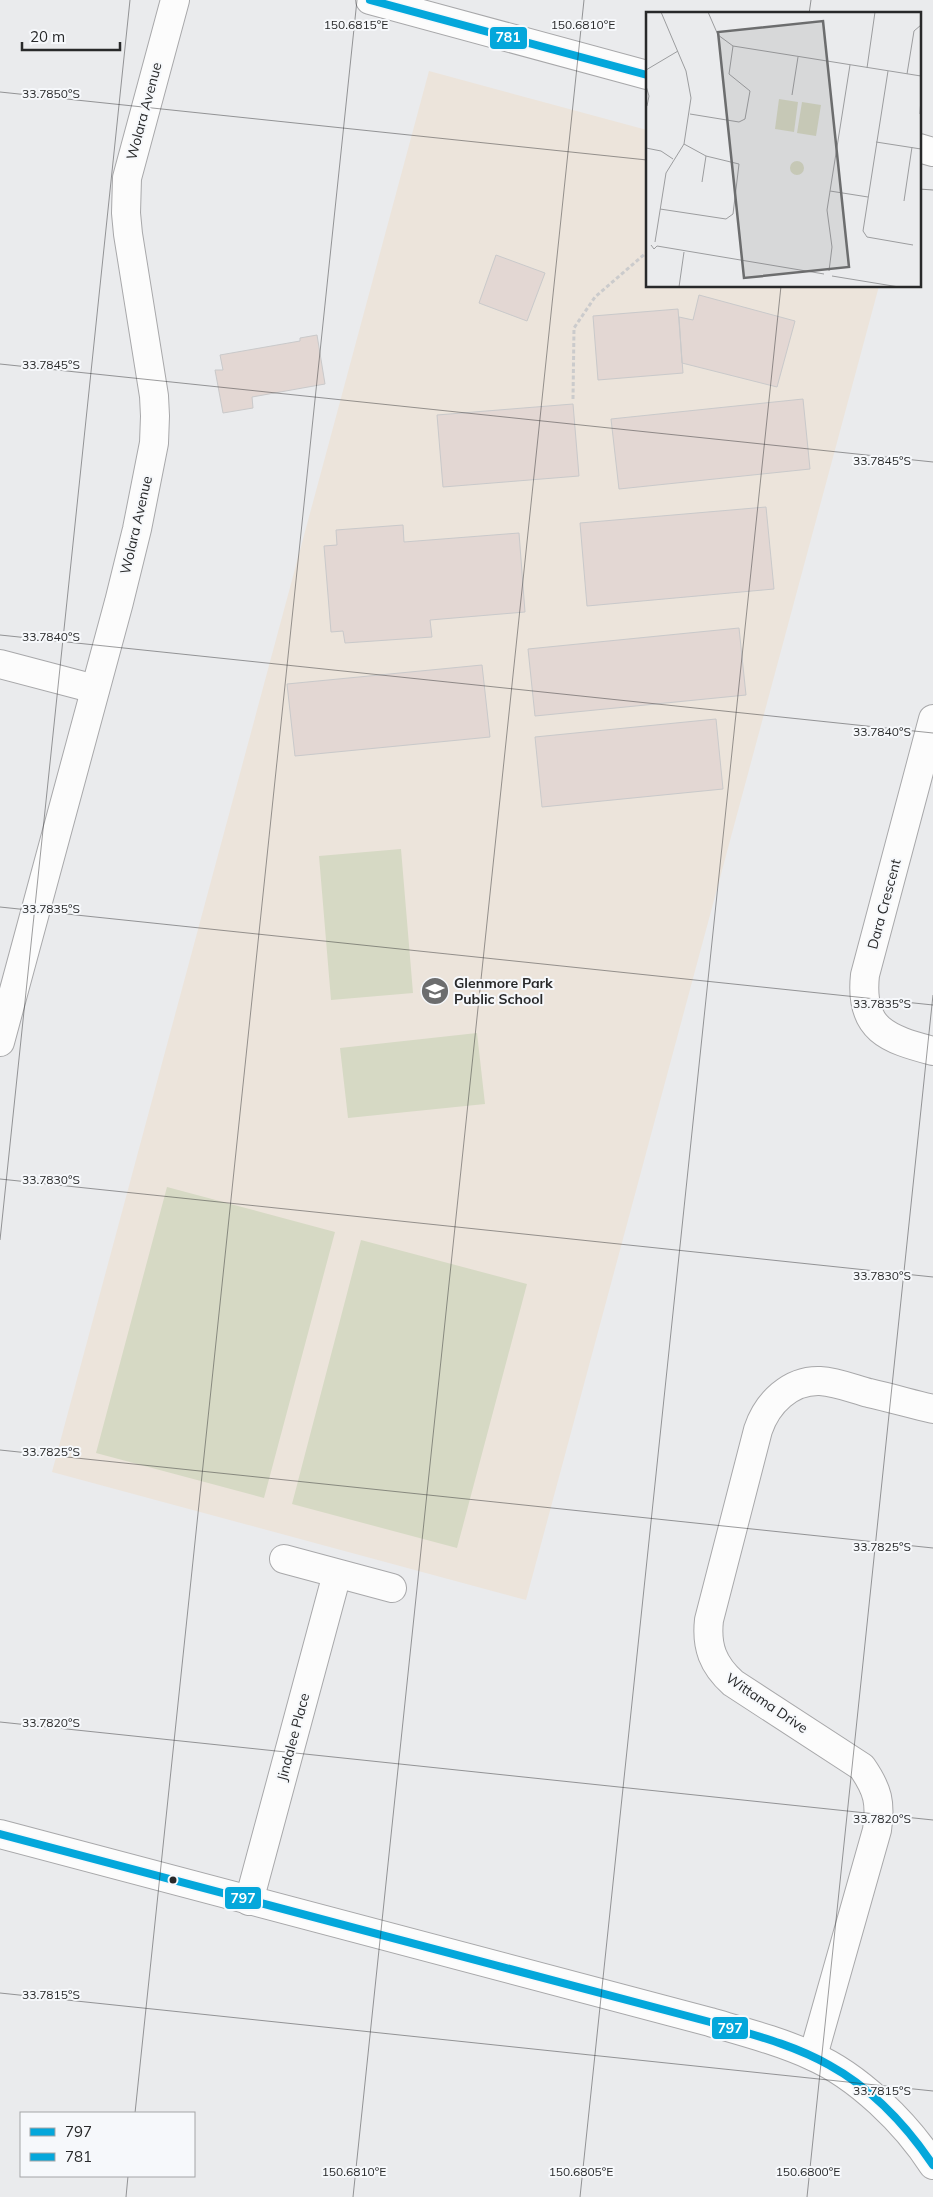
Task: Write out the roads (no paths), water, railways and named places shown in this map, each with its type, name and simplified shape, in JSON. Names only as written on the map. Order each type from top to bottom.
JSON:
[{"type":"street","name":"Wolara Avenue","points":[[0,1042],[137,529],[154,443],[154,396],[128,234],[126,195],[132,155],[174,0]]},
{"type":"street","points":[[370,0],[646,75]]},
{"type":"street","points":[[920,148],[933,152]]},
{"type":"street","points":[[0,664],[95,689]]},
{"type":"street","name":"Dara Crescent","points":[[933,719],[865,975],[864,987],[869,1012],[876,1025],[886,1036],[898,1042],[933,1051]]},
{"type":"street","name":"Wittama Drive","points":[[813,2056],[877,1830],[880,1810],[877,1793],[862,1767],[722,1673],[713,1660],[709,1648],[708,1620],[758,1430],[766,1412],[774,1401],[785,1391],[798,1385],[820,1381],[933,1410]]},
{"type":"street","points":[[284,1559],[392,1588]]},
{"type":"street","name":"Jindalee Place","points":[[249,1901],[337,1574]]},
{"type":"street","points":[[0,1834],[710,2022],[766,2039],[813,2056],[844,2074],[884,2107],[920,2146],[933,2165]]},
{"type":"place","name":"Glenmore Park Public School","points":[[435,991]]}]
